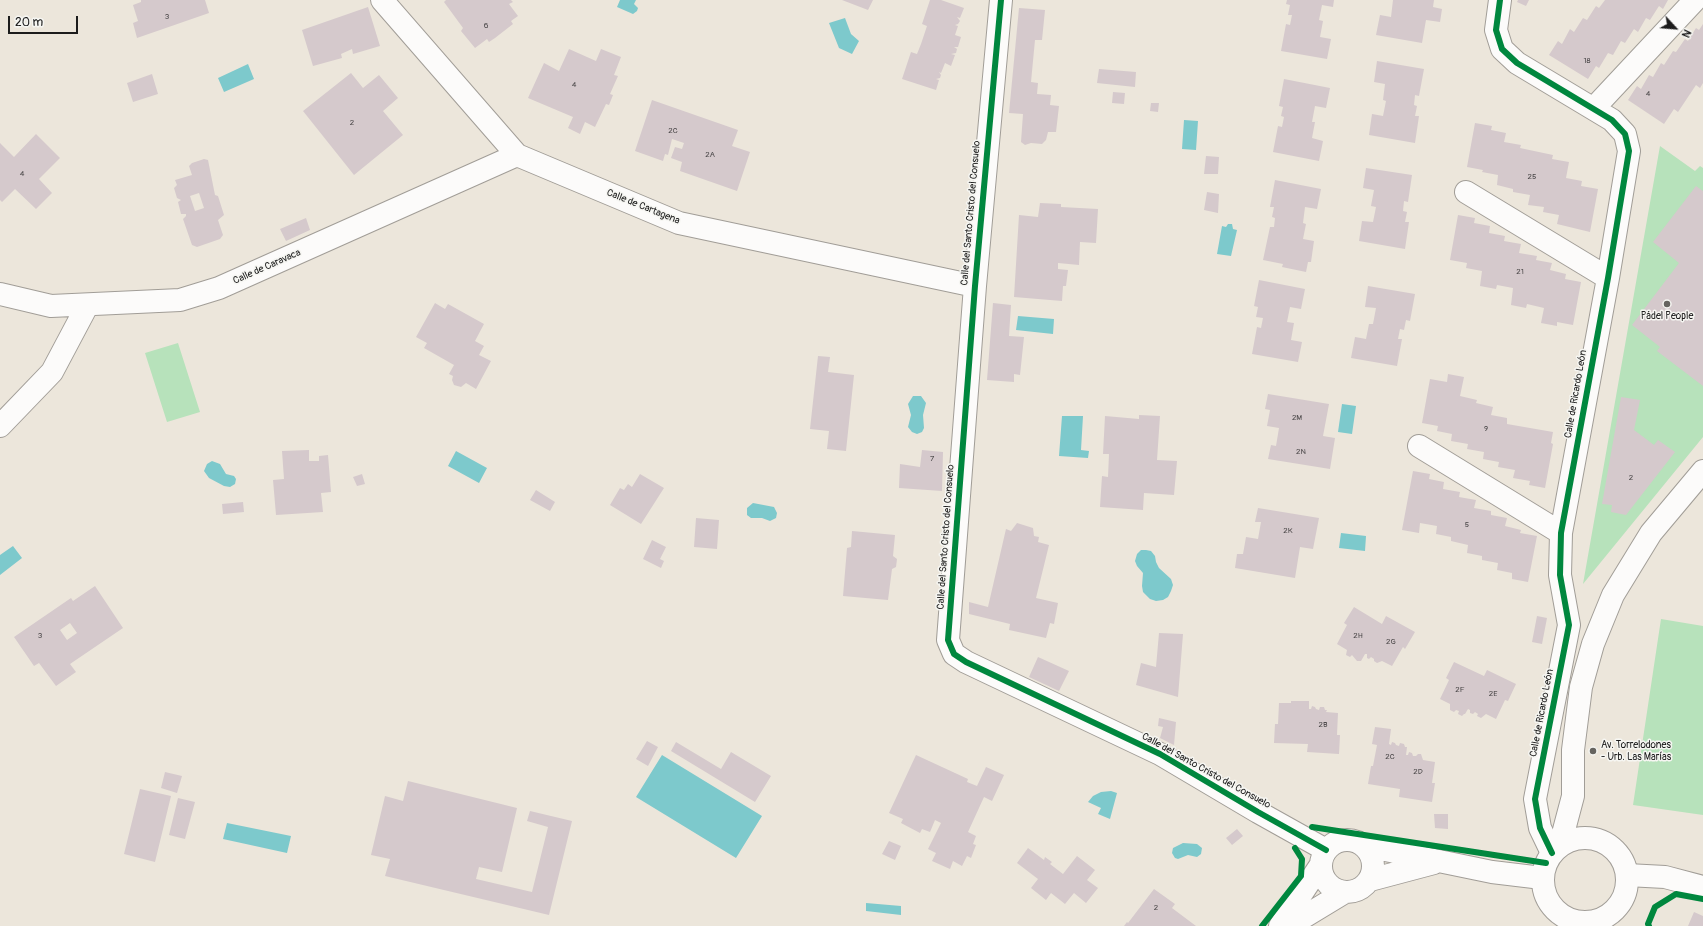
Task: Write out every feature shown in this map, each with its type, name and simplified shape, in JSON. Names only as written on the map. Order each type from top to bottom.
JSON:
[{"type":"street","name":"Calle de Cartagena","points":[[382,0],[517,155],[679,223],[975,286]]},
{"type":"street","name":"Calle del Santo Cristo del Consuelo","points":[[1001,0],[975,286],[948,640],[954,654],[966,662],[1160,754],[1258,812],[1323,858]]},
{"type":"street","name":"Calle de Ricardo León","points":[[1500,0],[1496,30],[1502,49],[1517,64],[1612,120],[1625,134],[1629,151],[1608,278],[1561,532],[1560,575],[1569,624],[1535,799],[1540,828],[1556,849]]},
{"type":"street","points":[[1594,108],[1695,0]]},
{"type":"street","name":"Calle de Caravaca","points":[[0,294],[51,306],[88,306],[180,300],[219,288],[517,155]]},
{"type":"street","points":[[1466,192],[1608,278]]},
{"type":"street","points":[[0,426],[52,372],[88,306]]},
{"type":"street","points":[[1419,446],[1561,532]]},
{"type":"street","points":[[1556,849],[1570,840],[1591,838],[1604,842],[1615,850],[1623,861],[1627,875],[1626,890],[1611,920],[1582,924],[1568,920],[1557,913],[1549,903],[1543,891],[1542,878],[1546,863],[1556,849],[1573,796],[1573,750],[1581,687],[1593,644],[1613,594],[1651,533],[1703,471]]},
{"type":"street","points":[[1573,796],[1591,838]]},
{"type":"street","points":[[1280,926],[1334,842],[1345,839],[1356,840],[1366,846],[1439,862],[1492,872],[1542,878]]},
{"type":"street","points":[[1366,846],[1372,857],[1373,868],[1370,880]]},
{"type":"street","points":[[1323,858],[1323,876],[1328,884],[1345,892],[1354,891],[1363,887],[1370,880],[1439,862]]},
{"type":"street","points":[[1627,875],[1665,877],[1703,887]]},
{"type":"street","points":[[1289,926],[1345,892]]},
{"type":"green space","name":"Pádel People","points":[[1660,146],[1695,171],[1700,166],[1703,168],[1703,437],[1583,584]]},
{"type":"green space","points":[[178,343],[200,412],[167,422],[145,353]]},
{"type":"green space","points":[[1661,619],[1703,626],[1703,815],[1633,805]]},
{"type":"water","points":[[620,0],[636,0],[634,4],[638,8],[637,11],[633,14],[617,7]]},
{"type":"water","points":[[845,18],[851,34],[859,41],[852,54],[839,48],[829,23]]},
{"type":"water","points":[[248,64],[254,79],[224,92],[218,78]]},
{"type":"water","points":[[1184,120],[1198,121],[1196,150],[1182,149]]},
{"type":"water","points":[[1228,224],[1232,224],[1233,229],[1237,230],[1231,256],[1217,254],[1222,226],[1226,227]]},
{"type":"water","points":[[1018,316],[1054,319],[1053,334],[1016,330]]},
{"type":"water","points":[[913,396],[921,396],[926,403],[923,415],[924,428],[922,432],[917,434],[912,432],[908,427],[911,415],[908,404]]},
{"type":"water","points":[[1342,404],[1356,406],[1352,434],[1338,432]]},
{"type":"water","points":[[1062,416],[1083,416],[1081,450],[1089,451],[1088,458],[1059,456]]},
{"type":"water","points":[[456,451],[487,468],[479,483],[448,466]]},
{"type":"water","points":[[212,461],[220,464],[226,474],[234,476],[236,479],[235,484],[230,487],[224,486],[209,478],[204,471],[207,464]]},
{"type":"water","points":[[753,503],[774,507],[777,513],[776,518],[770,521],[762,518],[751,518],[747,515],[747,508]]},
{"type":"water","points":[[1341,533],[1366,536],[1365,551],[1339,548]]},
{"type":"water","points":[[13,546],[22,558],[0,575],[0,555]]},
{"type":"water","points":[[1141,550],[1151,551],[1155,556],[1159,568],[1171,579],[1173,585],[1171,591],[1168,597],[1163,600],[1156,601],[1150,599],[1143,592],[1143,573],[1135,561],[1137,554]]},
{"type":"water","points":[[662,755],[762,816],[736,858],[636,797]]},
{"type":"water","points":[[1111,791],[1117,793],[1110,819],[1098,814],[1101,808],[1088,802],[1093,796],[1101,792]]},
{"type":"water","points":[[227,823],[291,836],[287,853],[223,839]]},
{"type":"water","points":[[1183,843],[1197,844],[1202,848],[1201,854],[1197,857],[1188,855],[1178,859],[1175,858],[1172,853],[1173,848]]},
{"type":"water","points":[[866,903],[901,906],[901,915],[866,911]]},
{"type":"building","points":[[141,0],[205,0],[209,13],[137,38],[133,23],[138,21],[133,5],[141,2]]},
{"type":"building","points":[[446,0],[511,0],[513,2],[509,4],[518,16],[511,21],[513,24],[495,38],[489,42],[487,39],[475,48],[461,31],[463,28],[444,2]]},
{"type":"building","points":[[842,0],[873,0],[868,10]]},
{"type":"building","points":[[930,0],[941,0],[964,8],[960,18],[957,17],[960,21],[955,25],[958,26],[955,35],[961,37],[958,47],[954,47],[957,49],[956,53],[951,54],[955,55],[951,66],[945,63],[941,73],[939,72],[941,75],[940,78],[936,79],[939,80],[936,90],[902,79],[911,52],[917,54],[921,44],[927,26],[922,24]]},
{"type":"building","points":[[1287,0],[1334,0],[1333,7],[1322,5],[1319,20],[1323,21],[1320,37],[1331,39],[1327,59],[1281,51],[1286,24],[1290,25],[1292,15],[1288,15],[1290,5],[1286,4]]},
{"type":"building","points":[[1393,0],[1434,0],[1433,7],[1442,9],[1440,22],[1426,20],[1422,43],[1376,35],[1380,15],[1391,17]]},
{"type":"building","points":[[1518,0],[1529,0],[1526,6],[1517,2]]},
{"type":"building","points":[[1605,0],[1668,0],[1663,9],[1659,6],[1650,20],[1646,18],[1638,32],[1634,29],[1625,43],[1621,41],[1613,55],[1608,53],[1599,68],[1596,66],[1588,79],[1549,55],[1558,41],[1562,44],[1570,29],[1574,32],[1583,18],[1587,20],[1596,6],[1599,8]]},
{"type":"building","points":[[368,7],[380,46],[353,54],[352,49],[341,54],[342,58],[313,66],[302,30]]},
{"type":"building","points":[[1019,8],[1045,10],[1042,40],[1035,40],[1031,82],[1038,83],[1037,94],[1051,95],[1050,105],[1059,106],[1056,132],[1048,132],[1046,140],[1042,144],[1031,143],[1025,145],[1021,142],[1023,114],[1009,113]]},
{"type":"building","points":[[1703,24],[1703,83],[1700,88],[1696,85],[1678,112],[1674,109],[1664,124],[1628,100],[1637,86],[1641,89],[1649,75],[1653,77],[1661,63],[1664,65],[1673,51],[1676,52],[1685,39],[1688,41],[1696,28],[1699,30]]},
{"type":"building","points":[[569,49],[596,61],[601,49],[621,57],[614,75],[618,76],[610,94],[613,95],[609,105],[606,104],[595,127],[585,122],[580,134],[568,128],[573,117],[528,98],[544,63],[559,71]]},
{"type":"building","points":[[1377,61],[1424,69],[1419,96],[1415,95],[1414,105],[1417,106],[1415,116],[1419,116],[1415,143],[1369,135],[1372,114],[1383,116],[1386,101],[1383,100],[1385,84],[1374,82]]},
{"type":"building","points":[[1099,69],[1136,72],[1135,87],[1097,83]]},
{"type":"building","points":[[351,73],[363,88],[379,75],[398,98],[383,111],[403,135],[354,175],[303,111]]},
{"type":"building","points":[[152,74],[158,94],[133,102],[127,83]]},
{"type":"building","points":[[1284,79],[1330,88],[1326,108],[1315,106],[1312,122],[1315,122],[1312,138],[1323,141],[1319,161],[1273,152],[1278,126],[1282,127],[1284,117],[1281,116],[1283,107],[1279,106]]},
{"type":"building","points":[[1113,92],[1125,93],[1124,104],[1112,103]]},
{"type":"building","points":[[652,100],[738,130],[732,146],[750,152],[737,191],[680,171],[682,162],[671,158],[675,147],[682,149],[684,143],[672,139],[668,155],[665,154],[663,161],[635,151]]},
{"type":"building","points":[[1151,103],[1159,103],[1158,112],[1150,111]]},
{"type":"building","points":[[1475,123],[1492,126],[1491,130],[1506,133],[1504,142],[1521,145],[1520,148],[1553,155],[1552,159],[1569,162],[1566,178],[1582,181],[1581,186],[1598,189],[1590,232],[1557,224],[1559,215],[1543,212],[1544,207],[1528,205],[1530,195],[1513,192],[1513,189],[1497,185],[1498,175],[1467,167]]},
{"type":"building","points":[[36,134],[60,158],[39,179],[52,193],[36,209],[15,189],[2,202],[0,200],[0,143],[14,157]]},
{"type":"building","points":[[1206,156],[1219,157],[1218,174],[1204,174]]},
{"type":"building","points":[[204,159],[208,160],[215,195],[218,196],[224,215],[218,220],[223,235],[220,239],[197,247],[192,245],[183,219],[186,214],[181,214],[178,202],[181,200],[177,198],[174,188],[177,185],[175,180],[192,175],[189,166],[192,163]],"holes":[[[199,193],[204,208],[195,211],[190,196]]]},
{"type":"building","points":[[1366,168],[1412,175],[1408,202],[1404,201],[1403,211],[1407,212],[1405,222],[1409,222],[1405,249],[1359,241],[1362,221],[1373,222],[1376,207],[1371,206],[1374,190],[1363,188]]},
{"type":"building","points":[[1275,180],[1321,189],[1317,209],[1305,207],[1303,223],[1306,224],[1303,239],[1314,241],[1311,262],[1308,262],[1306,272],[1282,267],[1283,264],[1263,260],[1270,227],[1274,227],[1275,218],[1272,217],[1274,207],[1270,207]]},
{"type":"building","points":[[1696,186],[1703,191],[1703,386],[1657,351],[1660,347],[1632,325],[1679,263],[1653,242]]},
{"type":"building","points":[[1207,192],[1219,194],[1218,213],[1204,210]]},
{"type":"building","points":[[1040,203],[1061,204],[1061,207],[1098,209],[1096,243],[1080,242],[1079,265],[1058,263],[1058,269],[1068,270],[1066,286],[1063,286],[1062,301],[1014,297],[1019,215],[1038,217]]},
{"type":"building","points":[[1458,215],[1475,218],[1474,223],[1490,226],[1489,233],[1505,236],[1504,241],[1521,244],[1519,253],[1537,256],[1536,260],[1552,263],[1550,270],[1566,274],[1565,279],[1581,282],[1573,325],[1557,322],[1557,326],[1541,323],[1544,308],[1527,304],[1526,308],[1511,305],[1513,288],[1497,285],[1496,289],[1480,286],[1482,271],[1466,268],[1467,263],[1450,260]]},
{"type":"building","points":[[306,218],[310,230],[286,241],[280,229]]},
{"type":"building","points":[[1259,280],[1305,289],[1301,309],[1290,307],[1287,322],[1294,323],[1291,340],[1302,342],[1298,362],[1252,354],[1257,327],[1261,328],[1263,318],[1256,317],[1258,307],[1254,306]]},
{"type":"building","points":[[1368,286],[1415,294],[1410,321],[1406,320],[1404,330],[1400,329],[1398,339],[1402,339],[1397,366],[1351,358],[1355,337],[1366,339],[1369,324],[1373,324],[1376,308],[1365,307]]},
{"type":"building","points":[[435,303],[445,309],[448,304],[484,324],[475,341],[484,346],[479,355],[491,361],[476,389],[466,383],[461,387],[454,385],[452,380],[453,376],[449,374],[454,365],[424,348],[427,343],[416,337]]},
{"type":"building","points":[[993,303],[1011,305],[1009,336],[1024,337],[1020,375],[1014,374],[1014,382],[987,380]]},
{"type":"building","points":[[818,356],[830,357],[828,372],[854,375],[846,451],[827,449],[829,431],[810,429]]},
{"type":"building","points":[[1448,374],[1464,377],[1460,396],[1477,400],[1476,403],[1493,407],[1491,415],[1507,418],[1507,424],[1553,432],[1551,443],[1553,444],[1545,488],[1529,485],[1530,481],[1513,478],[1515,470],[1498,467],[1499,462],[1483,459],[1484,452],[1467,449],[1468,444],[1451,441],[1452,434],[1437,431],[1438,426],[1422,423],[1430,379],[1447,382]]},
{"type":"building","points":[[1268,394],[1329,404],[1323,436],[1335,438],[1330,469],[1268,459],[1271,445],[1276,446],[1279,428],[1267,426],[1270,410],[1265,409]]},
{"type":"building","points":[[1621,397],[1640,400],[1634,430],[1654,445],[1658,440],[1675,452],[1626,515],[1611,512],[1612,505],[1602,504]]},
{"type":"building","points":[[1139,415],[1160,416],[1157,460],[1177,461],[1174,495],[1144,493],[1143,510],[1100,507],[1102,476],[1108,477],[1109,454],[1103,454],[1105,416],[1139,419]]},
{"type":"building","points":[[309,450],[309,461],[319,461],[319,456],[328,455],[331,492],[321,493],[323,512],[276,515],[273,480],[284,479],[282,451]]},
{"type":"building","points":[[922,450],[943,452],[942,491],[899,488],[900,464],[920,467]]},
{"type":"building","points":[[1413,471],[1430,474],[1429,479],[1444,482],[1443,489],[1460,492],[1459,497],[1476,500],[1474,508],[1491,511],[1491,515],[1507,518],[1505,526],[1521,530],[1520,533],[1537,536],[1528,582],[1512,579],[1512,573],[1497,570],[1498,563],[1482,560],[1482,556],[1467,553],[1468,545],[1451,541],[1451,537],[1436,534],[1437,526],[1420,523],[1419,533],[1402,530]]},
{"type":"building","points":[[362,474],[365,484],[357,486],[353,477]]},
{"type":"building","points":[[640,474],[664,488],[641,524],[610,505],[620,488],[624,490],[628,484],[632,487]]},
{"type":"building","points":[[536,490],[555,502],[550,511],[530,500]]},
{"type":"building","points":[[243,502],[244,512],[223,514],[222,504]]},
{"type":"building","points":[[1258,508],[1319,518],[1313,549],[1300,547],[1295,578],[1235,568],[1237,554],[1243,554],[1246,537],[1258,539],[1261,522],[1255,522]]},
{"type":"building","points":[[696,518],[719,520],[717,549],[694,547]]},
{"type":"building","points":[[1017,523],[1033,528],[1034,536],[1039,537],[1038,542],[1049,545],[1036,598],[1058,603],[1054,624],[1050,623],[1046,638],[1009,630],[1010,624],[969,614],[969,602],[988,607],[1006,529],[1011,531]]},
{"type":"building","points":[[852,531],[895,535],[893,556],[897,559],[896,567],[892,569],[888,600],[843,596],[847,548],[851,547]]},
{"type":"building","points":[[652,540],[666,547],[660,559],[664,561],[661,568],[643,559]]},
{"type":"building","points":[[95,586],[123,628],[70,664],[76,672],[56,686],[39,663],[34,666],[14,637],[71,598],[73,601]],"holes":[[[70,623],[77,633],[67,640],[60,630]]]},
{"type":"building","points":[[1354,607],[1382,624],[1386,616],[1415,632],[1405,649],[1403,647],[1392,666],[1382,661],[1377,663],[1371,657],[1369,659],[1367,658],[1367,654],[1365,654],[1361,661],[1357,661],[1352,655],[1350,657],[1346,655],[1347,650],[1337,644],[1347,625],[1344,623]]},
{"type":"building","points":[[1537,616],[1547,618],[1542,644],[1532,642]]},
{"type":"building","points":[[1159,633],[1183,634],[1178,697],[1136,685],[1141,663],[1156,667]]},
{"type":"building","points":[[1038,657],[1069,671],[1059,691],[1029,677]]},
{"type":"building","points":[[1454,662],[1484,676],[1487,670],[1516,684],[1508,701],[1505,700],[1496,719],[1486,714],[1481,718],[1477,716],[1478,714],[1475,712],[1473,714],[1470,713],[1470,710],[1468,709],[1462,716],[1458,714],[1459,711],[1456,710],[1454,712],[1450,710],[1450,704],[1440,699],[1449,680],[1446,678]]},
{"type":"building","points":[[1291,701],[1309,701],[1309,709],[1311,709],[1312,706],[1319,710],[1320,707],[1324,707],[1325,710],[1327,710],[1326,712],[1338,713],[1337,735],[1340,735],[1339,754],[1307,752],[1308,744],[1274,743],[1275,724],[1278,724],[1279,703],[1291,703]]},
{"type":"building","points":[[1159,718],[1176,722],[1174,745],[1160,738],[1163,727],[1158,726]]},
{"type":"building","points":[[1375,727],[1391,729],[1389,744],[1391,745],[1392,742],[1399,746],[1400,743],[1404,744],[1405,747],[1407,747],[1406,755],[1408,755],[1409,752],[1412,753],[1413,756],[1421,754],[1423,760],[1435,762],[1432,783],[1435,783],[1432,802],[1399,797],[1400,789],[1368,784],[1377,745],[1372,744]]},
{"type":"building","points":[[647,741],[658,747],[648,766],[636,759]]},
{"type":"building","points":[[676,742],[721,769],[731,752],[771,776],[755,802],[671,751]]},
{"type":"building","points":[[916,755],[968,779],[967,782],[977,786],[986,767],[1004,775],[992,801],[984,797],[968,832],[976,836],[973,844],[976,845],[971,858],[967,856],[962,866],[953,861],[950,869],[932,861],[936,853],[928,849],[941,823],[935,820],[930,832],[922,829],[920,833],[901,823],[903,819],[889,813]]},
{"type":"building","points":[[165,772],[182,776],[177,793],[161,788]]},
{"type":"building","points":[[408,781],[517,808],[502,872],[479,867],[476,879],[532,892],[548,827],[527,821],[530,811],[572,821],[549,915],[385,876],[390,859],[371,855],[385,796],[403,801]]},
{"type":"building","points":[[140,789],[171,796],[155,862],[124,854]]},
{"type":"building","points":[[178,798],[195,802],[185,839],[169,835]]},
{"type":"building","points":[[1434,814],[1448,814],[1448,829],[1435,828]]},
{"type":"building","points":[[1237,829],[1243,836],[1232,845],[1226,838]]},
{"type":"building","points":[[889,841],[901,846],[895,860],[882,854]]},
{"type":"building","points":[[1028,848],[1044,860],[1045,857],[1052,862],[1050,864],[1063,874],[1077,856],[1095,870],[1087,880],[1098,888],[1086,903],[1074,893],[1065,904],[1051,893],[1046,900],[1031,888],[1038,879],[1017,863]]},
{"type":"building","points":[[1154,889],[1175,904],[1172,908],[1196,926],[1124,926],[1127,922],[1128,923]]},
{"type":"building","points":[[1694,912],[1703,916],[1703,926],[1688,926]]},
{"type":"cycle path","points":[[1001,0],[975,286],[948,640],[954,654],[966,662],[1160,754],[1326,850]]},
{"type":"cycle path","points":[[1500,0],[1496,30],[1502,49],[1517,63],[1612,120],[1625,134],[1629,151],[1608,278],[1561,533],[1560,575],[1569,625],[1535,799],[1540,828],[1552,853]]},
{"type":"cycle path","points":[[1312,827],[1546,863]]},
{"type":"cycle path","points":[[1262,926],[1301,876],[1302,859],[1295,848]]},
{"type":"cycle path","points":[[1649,926],[1648,924],[1655,907],[1676,894],[1703,899]]},
{"type":"place","name":"Pádel People","points":[[1667,304]]},
{"type":"place","name":"Av. Torrelodones - Urb. Las Marías","points":[[1593,751]]}]
